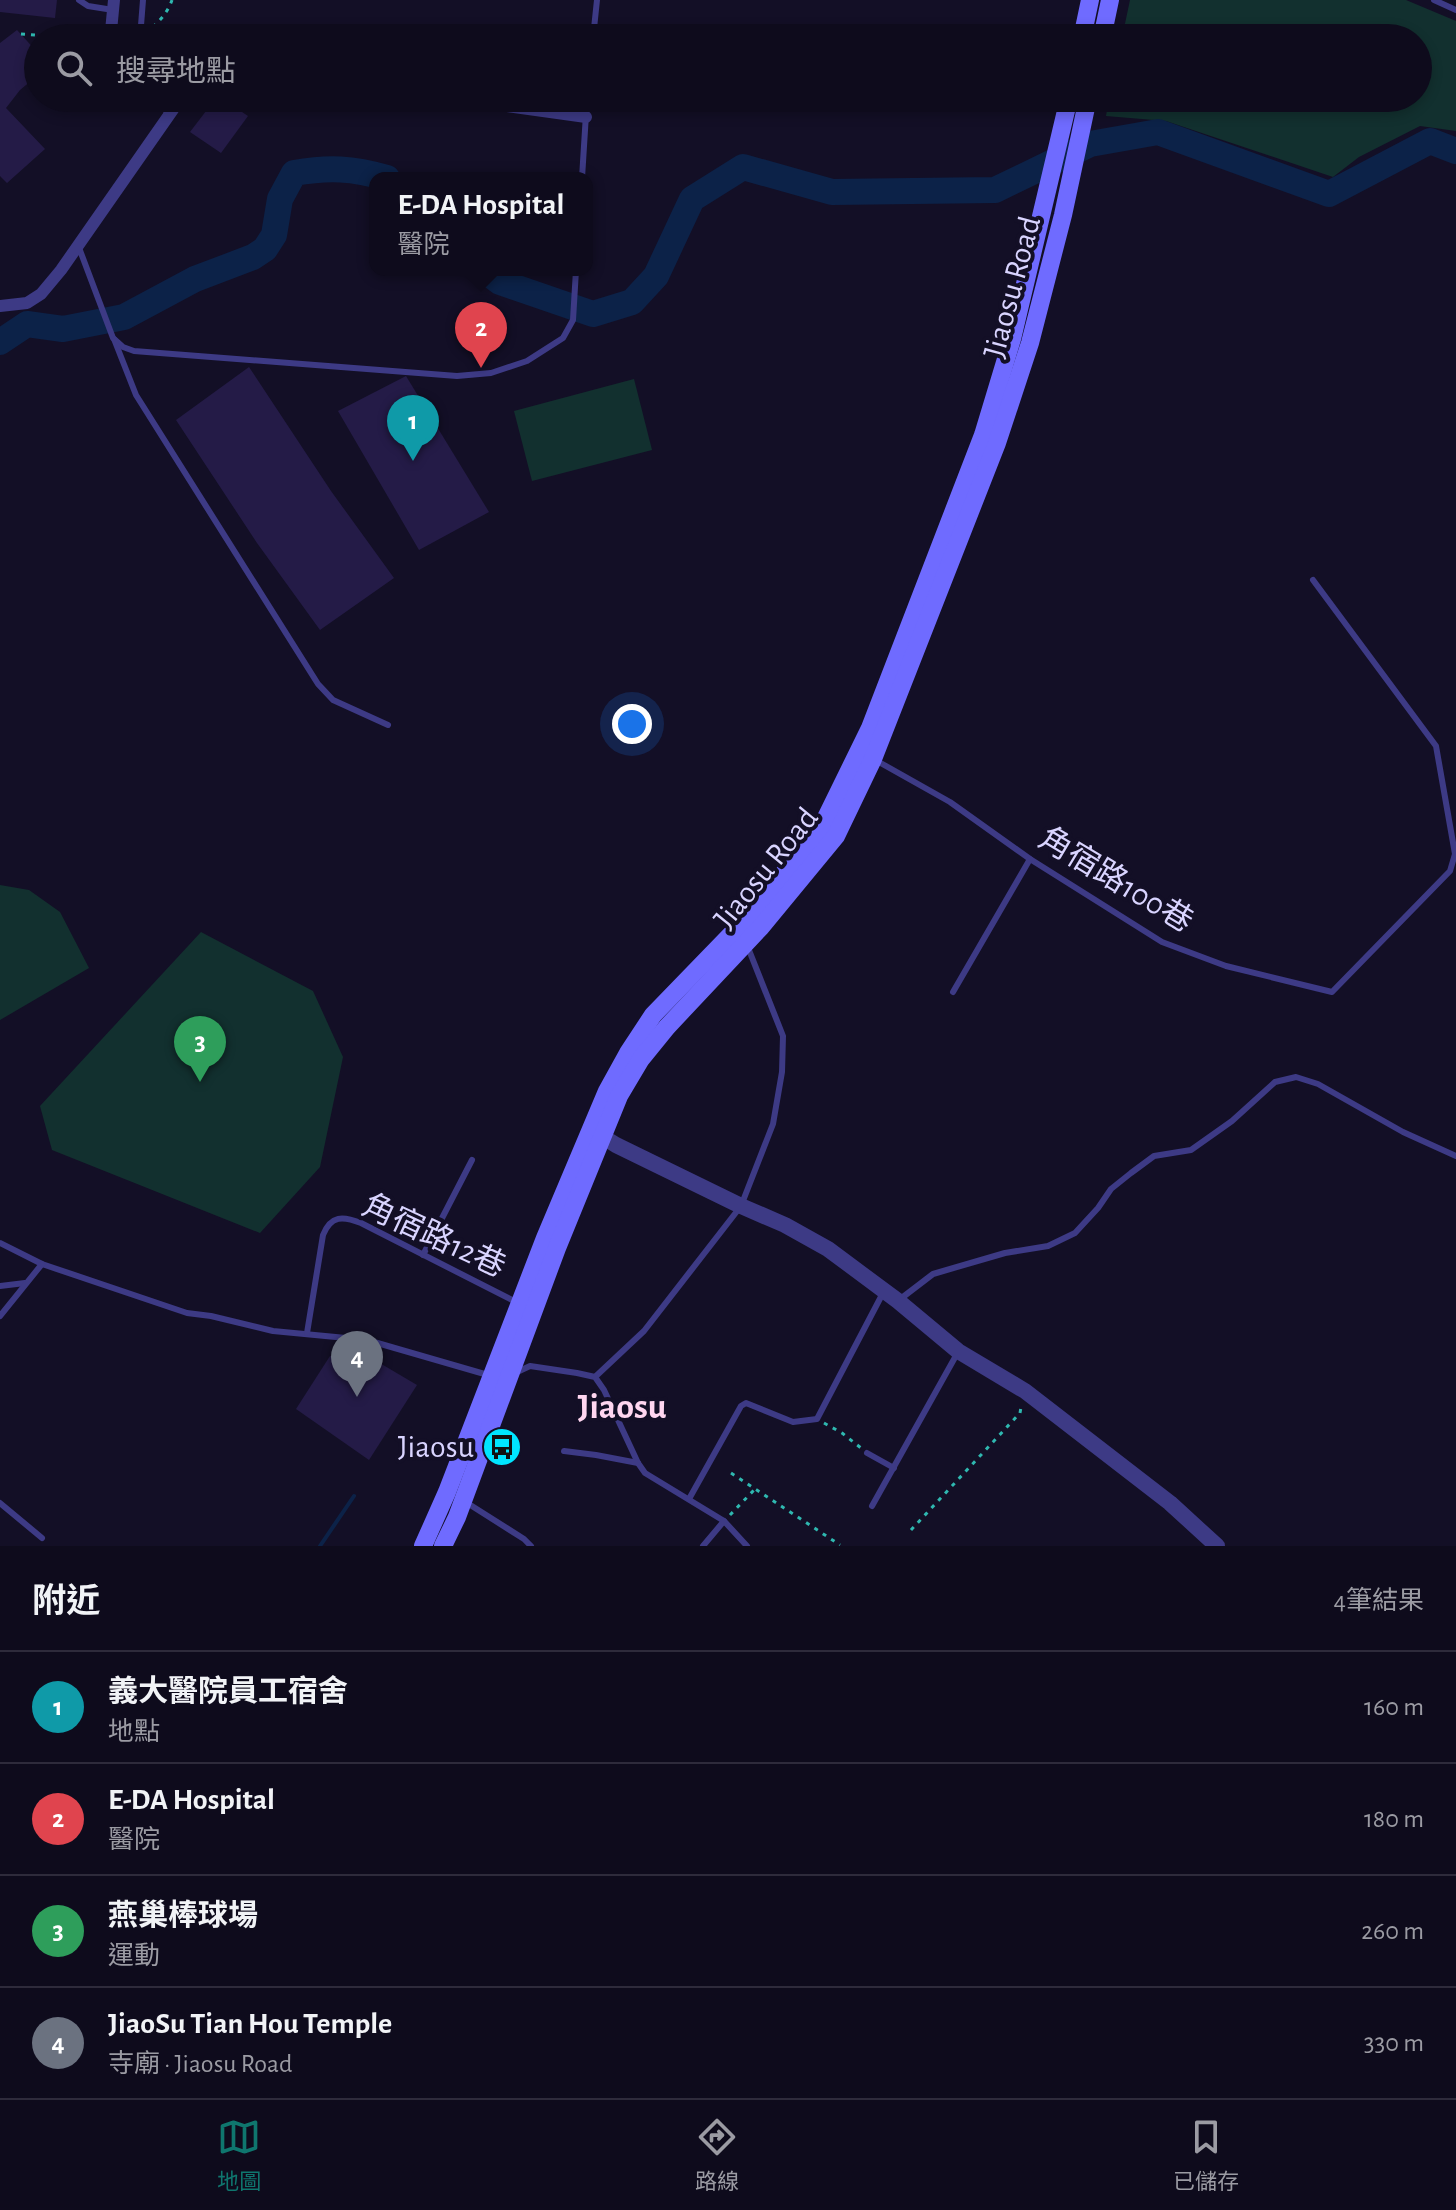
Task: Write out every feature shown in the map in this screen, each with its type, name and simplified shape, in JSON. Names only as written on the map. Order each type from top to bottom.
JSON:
[{"type":"main road","points":[[1085,24],[1090,0]]},
{"type":"main road","points":[[1105,24],[1110,0]]},
{"type":"main road","name":"Jiaosu Road","points":[[443,1546],[455,1496],[597,1132],[641,1059],[699,992],[821,828],[870,728],[983,435],[1012,339],[1066,112]]},
{"type":"main road","name":"Jiaosu Road","points":[[741,936],[836,836],[873,759],[997,443],[1030,343],[1085,112]]},
{"type":"main road","name":"Jiaosu Road","points":[[423,1546],[455,1496]]},
{"type":"street","points":[[0,306],[27,303],[41,294],[169,112]]},
{"type":"street","points":[[550,112],[586,117]]},
{"type":"street","points":[[1045,199],[1065,205]]},
{"type":"street","points":[[597,1132],[616,1145],[785,1225],[828,1249],[958,1351],[1025,1391],[1170,1503],[1217,1546]]},
{"type":"lane","points":[[79,0],[88,6],[114,5]]},
{"type":"lane","points":[[140,24],[143,0]]},
{"type":"lane","points":[[594,24],[597,0]]},
{"type":"lane","points":[[1434,0],[1456,10]]},
{"type":"lane","points":[[582,172],[586,112]]},
{"type":"lane","points":[[78,245],[136,395],[318,684],[333,700],[388,725]]},
{"type":"lane","points":[[113,338],[134,351],[457,376],[491,373],[527,361],[563,338],[573,320],[576,276]]},
{"type":"lane","name":"角宿路100巷","points":[[873,759],[950,802],[1030,859],[1162,942],[1226,966],[1332,992],[1450,871],[1455,854],[1436,746],[1313,580]]},
{"type":"lane","points":[[953,992],[1030,859]]},
{"type":"lane","points":[[595,1377],[644,1331],[741,1206],[773,1124],[782,1072],[783,1036],[741,936]]},
{"type":"lane","points":[[689,1499],[741,1406],[746,1403],[793,1422],[817,1419],[891,1296],[933,1274],[1005,1253],[1048,1246],[1075,1233],[1111,1189],[1131,1173],[1154,1156],[1191,1150],[1232,1121],[1275,1082],[1296,1077],[1318,1084],[1403,1132],[1456,1156]]},
{"type":"lane","points":[[423,1255],[472,1160]]},
{"type":"lane","name":"角宿路12巷","points":[[307,1333],[323,1235],[330,1222],[340,1218],[351,1219],[527,1308]]},
{"type":"lane","points":[[0,1243],[42,1264],[187,1313],[273,1331],[367,1340],[501,1376],[530,1366],[595,1377],[645,1473],[724,1521],[747,1546]]},
{"type":"lane","points":[[0,1316],[42,1264]]},
{"type":"lane","points":[[0,1286],[25,1283]]},
{"type":"lane","points":[[872,1506],[958,1351]]},
{"type":"lane","points":[[564,1451],[638,1463]]},
{"type":"lane","points":[[867,1453],[894,1468]]},
{"type":"lane","points":[[455,1496],[531,1546]]},
{"type":"lane","points":[[0,1503],[42,1538]]},
{"type":"lane","points":[[703,1546],[724,1521]]},
{"type":"path","points":[[158,24],[172,0]]},
{"type":"path","points":[[911,1530],[1020,1413],[1025,1391]]},
{"type":"path","points":[[817,1419],[842,1433],[867,1453]]},
{"type":"path","points":[[731,1473],[837,1544]]},
{"type":"path","points":[[724,1521],[755,1489]]},
{"type":"green space","points":[[1130,0],[1406,0],[1456,21],[1456,131],[1420,126],[1359,157],[1333,177],[1166,121],[1106,116],[1107,112],[1432,112],[1432,24],[1125,24]]},
{"type":"green space","points":[[634,379],[652,450],[532,481],[514,411]]},
{"type":"green space","points":[[0,885],[29,890],[60,912],[89,968],[0,1020]]},
{"type":"green space","points":[[201,932],[313,991],[343,1057],[320,1167],[260,1233],[52,1150],[40,1106]]},
{"type":"building","points":[[0,0],[57,0],[55,18],[0,12]]},
{"type":"building","points":[[17,30],[24,38],[24,87],[6,108],[45,149],[7,183],[0,176],[0,43]]},
{"type":"building","points":[[205,112],[242,112],[248,116],[221,153],[190,132]]},
{"type":"building","points":[[249,367],[331,491],[394,578],[320,630],[257,543],[176,420]]},
{"type":"building","points":[[406,376],[489,512],[419,550],[338,411]]},
{"type":"building","points":[[330,1356],[378,1362],[417,1385],[369,1460],[296,1409]]},
{"type":"waterway","points":[[492,276],[500,282],[593,314],[632,302],[656,276],[692,199],[743,167],[832,192],[995,190],[1090,144],[1158,132],[1329,194],[1430,141],[1456,151]]},
{"type":"waterway","points":[[0,342],[27,324],[63,329],[124,317],[195,279],[253,257],[265,249],[274,235],[280,199],[294,173],[340,170],[369,174]]},
{"type":"waterway","points":[[320,1546],[354,1496]]},
{"type":"place","name":"E-DA Hospital","points":[[481,368]]},
{"type":"place","name":"義大醫院員工宿舍","points":[[413,461]]},
{"type":"place","name":"燕巢棒球場","points":[[200,1082]]},
{"type":"place","name":"JiaoSu Tian Hou Temple","points":[[357,1397]]},
{"type":"place","name":"Jiaosu","points":[[502,1447]]},
{"type":"district","name":"Jiaosu","points":[[622,1407]]}]
